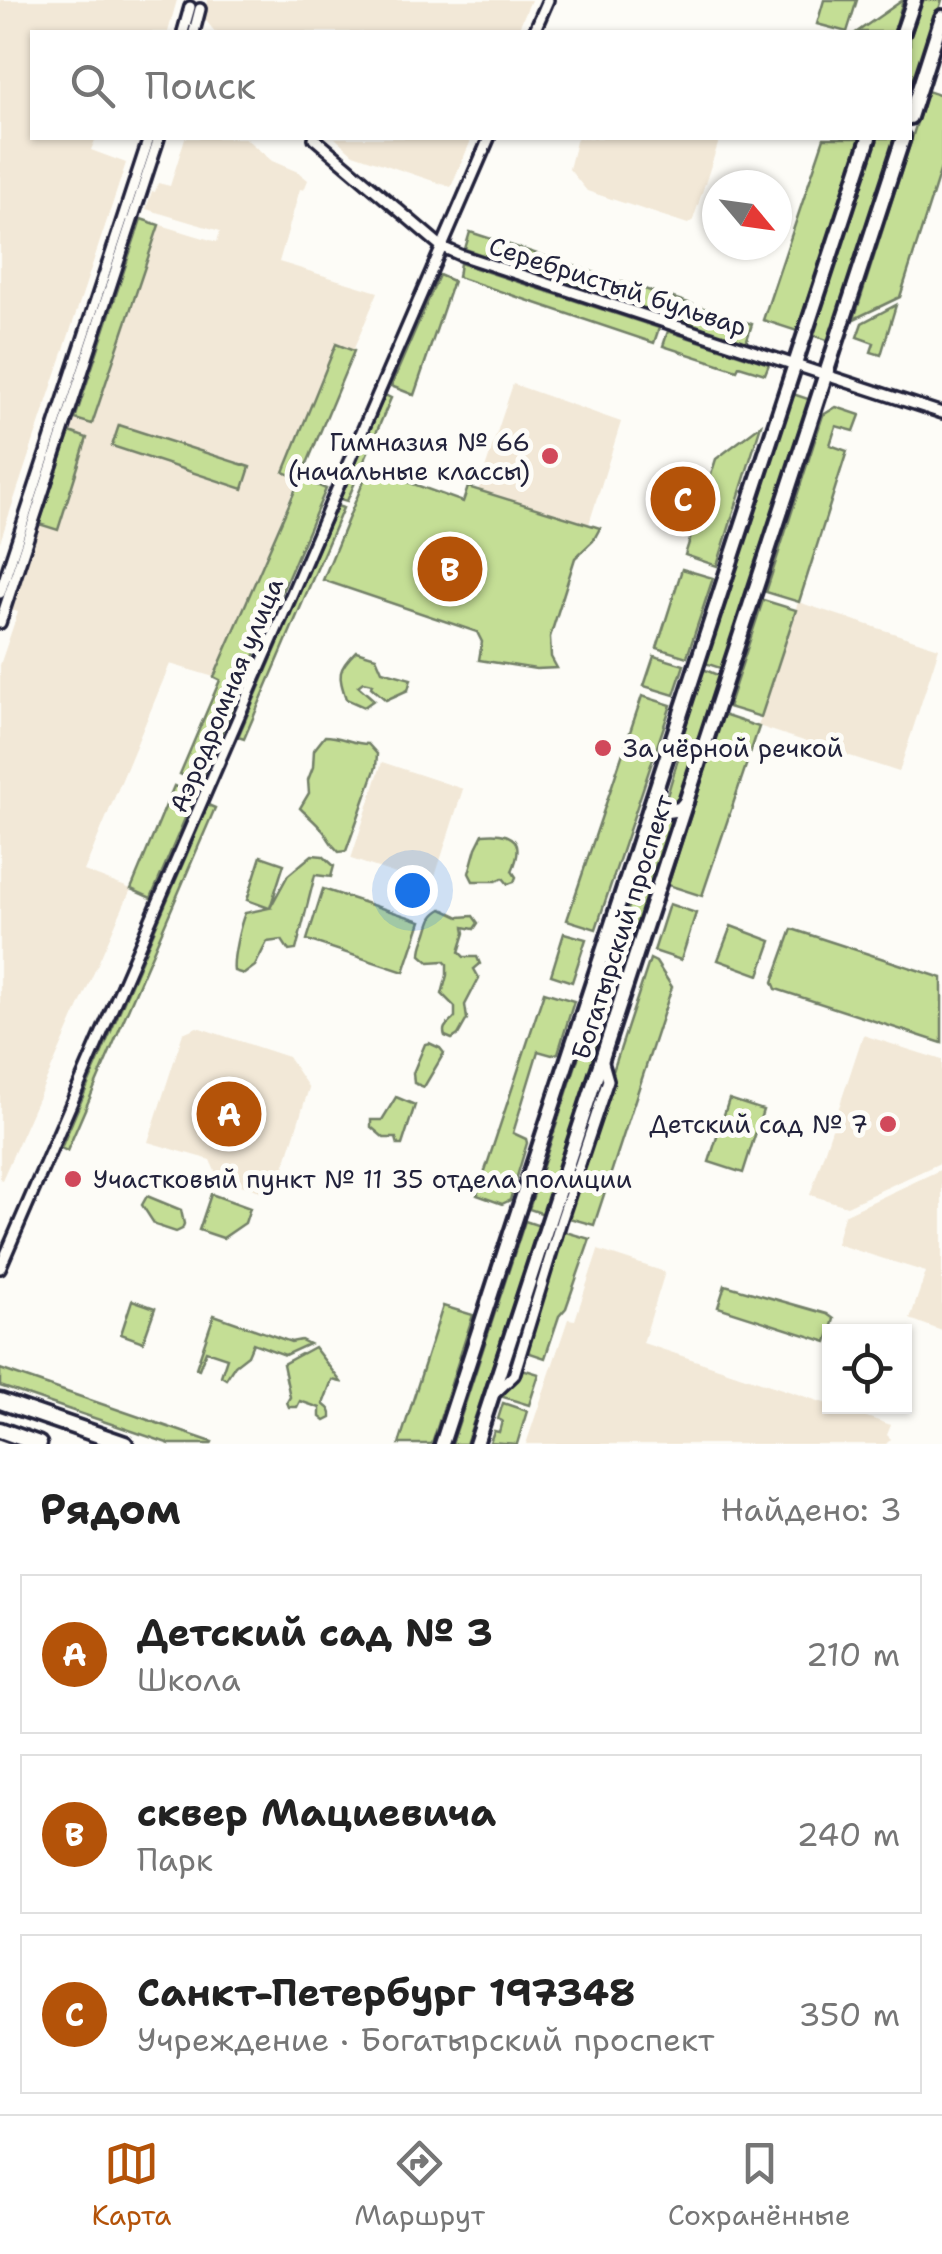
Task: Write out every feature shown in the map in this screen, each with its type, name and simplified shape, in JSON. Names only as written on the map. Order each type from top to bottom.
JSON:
[{"type":"main road","points":[[904,30],[914,0]]},
{"type":"main road","points":[[912,111],[942,17]]},
{"type":"main road","name":"Богатырский проспект","points":[[442,1444],[867,140]]},
{"type":"main road","name":"Богатырский проспект","points":[[476,1444],[902,140]]},
{"type":"main road","points":[[656,786],[658,804],[667,811],[680,809],[690,796]]},
{"type":"main road","points":[[0,1401],[124,1444]]},
{"type":"main road","points":[[0,1430],[38,1444]]},
{"type":"street","points":[[535,30],[548,0]]},
{"type":"street","points":[[189,30],[195,8]]},
{"type":"street","points":[[0,594],[148,140]]},
{"type":"street","points":[[0,623],[158,140]]},
{"type":"street","name":"Серебристый бульвар","points":[[316,140],[442,247],[460,256],[942,413]]},
{"type":"street","name":"Аэродромная улица","points":[[0,1268],[488,140]]},
{"type":"shaded area","points":[[0,0],[177,0],[169,30],[30,30],[30,140],[95,140],[91,150],[126,163],[0,542]]},
{"type":"shaded area","points":[[207,0],[531,0],[518,30],[213,30],[204,18]]},
{"type":"shaded area","points":[[184,140],[247,140],[272,161],[308,180],[304,190],[300,189],[279,262],[378,292],[214,677],[170,664],[84,871],[131,889],[2,1180],[0,665],[18,612],[11,610],[31,546],[141,219],[217,242],[220,231],[146,209],[158,183],[170,186]]},
{"type":"shaded area","points":[[337,140],[471,140],[451,187],[353,154]]},
{"type":"shaded area","points":[[576,140],[719,140],[709,170],[702,170],[702,193],[688,224],[587,191],[569,169]]},
{"type":"shaded area","name":"Гимназия № 66 (начальные классы)","points":[[513,384],[621,422],[589,524],[478,490]]},
{"type":"shaded area","points":[[798,602],[939,648],[899,772],[758,726]]},
{"type":"shaded area","points":[[382,762],[463,789],[432,886],[351,859]]},
{"type":"shaded area","points":[[197,1027],[288,1057],[309,1088],[277,1190],[267,1193],[218,1178],[210,1160],[148,1142],[183,1033]]},
{"type":"shaded area","name":"Детский сад № 7","points":[[863,1035],[942,1060],[942,1162],[847,1206],[810,1195]]},
{"type":"shaded area","points":[[942,1169],[942,1331],[910,1319],[926,1272],[836,1244],[844,1215]]},
{"type":"shaded area","points":[[598,1250],[665,1272],[643,1343],[822,1402],[822,1414],[858,1414],[891,1425],[887,1435],[891,1439],[886,1444],[526,1444],[568,1319],[575,1320]]},
{"type":"green space","points":[[824,0],[857,0],[848,30],[817,24]]},
{"type":"green space","points":[[903,0],[895,30],[860,30]]},
{"type":"green space","points":[[922,0],[942,0],[912,93],[912,32]]},
{"type":"green space","points":[[927,91],[942,96],[942,165],[900,297],[854,319],[912,140]]},
{"type":"green space","points":[[823,140],[860,140],[797,331],[763,320],[783,260],[792,260],[792,233]]},
{"type":"green space","points":[[876,140],[896,140],[830,341],[812,335]]},
{"type":"green space","points":[[141,219],[159,225],[92,424],[75,419]]},
{"type":"green space","points":[[470,232],[663,295],[660,312],[465,249]]},
{"type":"green space","points":[[460,263],[659,328],[654,343],[458,277]]},
{"type":"green space","points":[[439,275],[453,281],[414,395],[391,386]]},
{"type":"green space","points":[[670,297],[752,324],[746,343],[667,317]]},
{"type":"green space","points":[[896,305],[881,355],[871,352],[874,343],[857,337],[862,323]]},
{"type":"green space","points":[[668,331],[769,364],[765,374],[739,366],[737,370],[663,346]]},
{"type":"green space","points":[[336,344],[354,351],[301,478],[326,489],[200,783],[180,774],[220,680],[214,677],[300,479],[284,472]]},
{"type":"green space","points":[[793,394],[811,400],[723,669],[705,663]]},
{"type":"green space","points":[[385,395],[391,398],[347,501],[340,499]]},
{"type":"green space","points":[[836,407],[860,415],[854,431],[836,426],[830,445],[847,451],[799,602],[766,592],[823,415]]},
{"type":"green space","points":[[119,425],[250,467],[243,489],[112,446]]},
{"type":"green space","points":[[761,425],[717,566],[685,555],[716,459]]},
{"type":"green space","points":[[70,432],[87,438],[58,530],[39,524]]},
{"type":"green space","points":[[369,468],[463,502],[468,487],[600,528],[575,558],[550,637],[551,657],[557,668],[536,669],[479,660],[482,642],[477,632],[323,580]]},
{"type":"green space","points":[[337,506],[343,508],[244,739],[238,737]]},
{"type":"green space","points":[[682,569],[713,578],[687,657],[657,648]]},
{"type":"green space","points":[[763,600],[796,610],[761,717],[728,707]]},
{"type":"green space","points":[[356,651],[376,657],[382,671],[411,679],[408,690],[386,700],[372,684],[363,682],[358,686],[374,700],[364,707],[346,699],[341,673]]},
{"type":"green space","points":[[654,656],[684,665],[674,695],[644,686]]},
{"type":"green space","points":[[703,669],[720,676],[679,803],[670,806],[665,802],[678,759],[678,743]]},
{"type":"green space","points":[[642,696],[671,705],[596,929],[567,920]]},
{"type":"green space","points":[[723,715],[759,727],[702,896],[668,885]]},
{"type":"green space","points":[[325,736],[368,744],[377,754],[376,767],[346,851],[339,852],[300,808],[309,793],[314,750]]},
{"type":"green space","points":[[174,786],[195,795],[151,898],[131,889]]},
{"type":"green space","points":[[208,805],[215,808],[67,1151],[61,1148]]},
{"type":"green space","points":[[660,813],[674,816],[635,936],[621,931]]},
{"type":"green space","points":[[483,834],[503,834],[514,840],[514,882],[508,884],[503,878],[473,881],[469,873]]},
{"type":"green space","points":[[312,855],[323,856],[334,866],[331,877],[315,875],[296,950],[289,951],[282,940],[267,942],[255,966],[244,974],[234,971],[245,913],[269,908],[247,900],[261,856],[284,864],[270,908],[288,875]]},
{"type":"green space","points":[[323,889],[421,921],[404,972],[307,940]]},
{"type":"green space","points":[[669,904],[696,913],[681,960],[654,951]]},
{"type":"green space","points":[[442,909],[459,917],[473,916],[478,923],[474,929],[464,927],[459,952],[464,957],[477,957],[480,964],[474,969],[479,978],[465,1005],[467,1019],[452,1039],[444,1033],[455,1017],[455,1007],[442,994],[447,964],[429,962],[421,955],[432,919]]},
{"type":"green space","points":[[731,926],[771,941],[759,975],[718,960]]},
{"type":"green space","points":[[792,929],[942,978],[942,1043],[776,989],[773,982]]},
{"type":"green space","points":[[564,933],[586,939],[572,982],[551,975]]},
{"type":"green space","points":[[614,948],[629,953],[544,1214],[529,1209]]},
{"type":"green space","points":[[650,959],[672,987],[594,1225],[565,1217]]},
{"type":"green space","points":[[544,992],[574,1001],[558,1053],[538,1051],[513,1133],[527,1143],[510,1200],[502,1204],[477,1195]]},
{"type":"green space","points":[[425,1044],[444,1053],[424,1087],[414,1083],[413,1073]]},
{"type":"green space","points":[[396,1097],[415,1105],[402,1145],[398,1145],[396,1138],[384,1138],[371,1127],[371,1120],[382,1120]]},
{"type":"green space","points":[[729,1099],[763,1110],[743,1173],[709,1162]]},
{"type":"green space","points":[[211,1194],[250,1208],[245,1223],[223,1238],[199,1230]]},
{"type":"green space","points":[[147,1196],[181,1210],[182,1229],[176,1232],[155,1225],[142,1205]]},
{"type":"green space","points":[[525,1221],[540,1226],[466,1444],[452,1444]]},
{"type":"green space","points":[[562,1231],[590,1239],[545,1358],[524,1351]]},
{"type":"green space","points":[[725,1285],[834,1319],[832,1324],[822,1324],[822,1340],[718,1307]]},
{"type":"green space","points":[[132,1300],[155,1308],[143,1342],[121,1334]]},
{"type":"green space","points":[[443,1306],[473,1315],[432,1444],[399,1444]]},
{"type":"green space","points":[[214,1315],[291,1342],[301,1340],[309,1344],[285,1355],[253,1343],[248,1355],[226,1379],[221,1376],[227,1358],[206,1351],[199,1369],[196,1368]]},
{"type":"green space","points":[[314,1347],[341,1382],[332,1380],[323,1404],[331,1418],[325,1421],[320,1417],[320,1408],[300,1401],[297,1407],[289,1407],[287,1402],[290,1397],[283,1364]]},
{"type":"green space","points":[[519,1368],[539,1374],[529,1405],[503,1397]]},
{"type":"green space","points":[[0,1369],[212,1442],[170,1444],[0,1386]]},
{"type":"green space","points":[[503,1403],[527,1411],[517,1444],[490,1442],[494,1431],[499,1432]]},
{"type":"place","name":"Гимназия № 66 (начальные классы)","points":[[550,456]]},
{"type":"place","name":"Санкт-Петербург 197348","points":[[683,499]]},
{"type":"place","name":"сквер Мациевича","points":[[450,569]]},
{"type":"place","name":"За чёрной речкой","points":[[603,748]]},
{"type":"place","name":"Детский сад № 3","points":[[229,1114]]},
{"type":"place","name":"Детский сад № 7","points":[[888,1124]]},
{"type":"place","name":"Участковый пункт № 11 35 отдела полиции","points":[[73,1179]]}]
